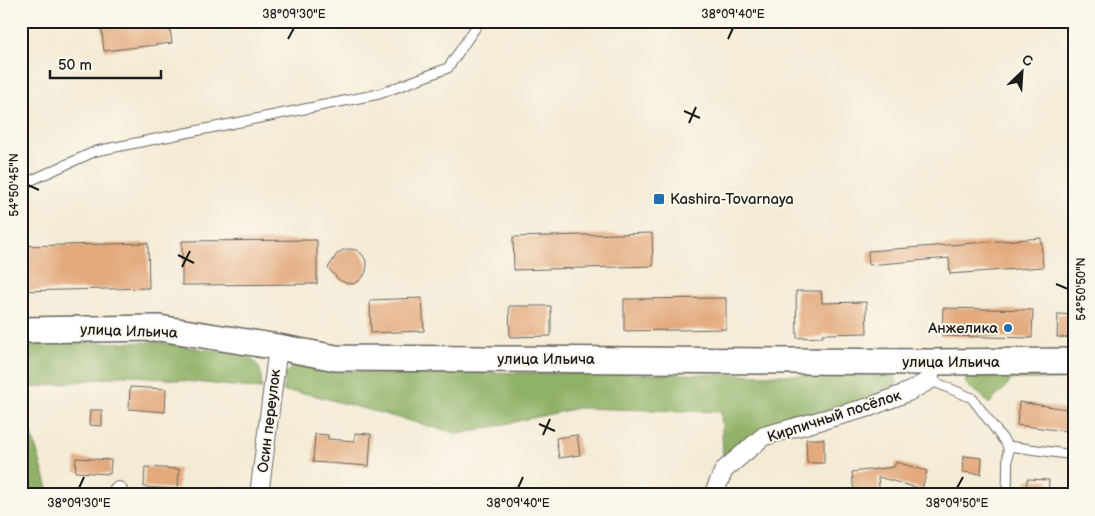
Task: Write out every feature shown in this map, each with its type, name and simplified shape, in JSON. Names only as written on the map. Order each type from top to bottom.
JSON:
[{"type":"street","name":"улица Ильича","points":[[21,330],[159,328],[336,358],[930,371],[1074,361]]},
{"type":"street","name":"Осин переулок","points":[[259,495],[278,347]]},
{"type":"street","name":"Кирпичный посёлок","points":[[713,495],[724,470],[764,436],[870,407],[908,392],[930,371]]},
{"type":"lane","points":[[21,184],[96,151],[379,94],[448,68],[480,21]]},
{"type":"lane","points":[[930,371],[972,398],[1008,446],[1007,495]]},
{"type":"lane","points":[[1008,446],[1074,455]]},
{"type":"green space","points":[[157,342],[248,356],[260,371],[261,389],[129,375],[21,389],[21,344]]},
{"type":"green space","points":[[295,365],[333,371],[892,376],[896,378],[897,383],[892,389],[864,401],[765,426],[723,456],[721,412],[578,408],[459,434],[309,394],[283,391],[285,376]]},
{"type":"green space","points":[[1074,372],[1074,379],[1013,379],[989,404],[965,382],[968,376],[979,373]]},
{"type":"green space","points":[[21,398],[50,495],[21,495]]},
{"type":"building","points":[[128,21],[169,21],[172,43],[104,51],[101,24]]},
{"type":"building","points":[[652,233],[653,266],[514,270],[513,237]]},
{"type":"building","points":[[1041,238],[1043,267],[950,274],[949,258],[869,265],[868,251]]},
{"type":"building","points":[[317,240],[317,284],[182,285],[182,241]]},
{"type":"building","points":[[148,243],[149,288],[21,291],[21,246]]},
{"type":"building","points":[[349,249],[356,250],[362,254],[367,265],[363,277],[353,284],[339,280],[328,268],[337,254]]},
{"type":"building","points":[[796,291],[821,291],[822,303],[866,302],[867,333],[822,334],[823,337],[797,338]]},
{"type":"building","points":[[422,298],[424,331],[371,333],[370,300]]},
{"type":"building","points":[[726,298],[726,329],[624,331],[624,299]]},
{"type":"building","points":[[509,306],[551,306],[551,336],[510,337]]},
{"type":"building","points":[[943,308],[1033,310],[1032,338],[942,336]]},
{"type":"building","points":[[1058,314],[1074,315],[1074,338],[1057,337]]},
{"type":"building","points":[[130,387],[166,389],[165,412],[129,409]]},
{"type":"building","points":[[1019,402],[1074,410],[1074,432],[1017,425]]},
{"type":"building","points":[[90,410],[102,410],[102,426],[89,425]]},
{"type":"building","points":[[355,433],[371,434],[369,466],[313,462],[315,434],[328,435],[328,439],[355,441]]},
{"type":"building","points":[[577,435],[580,455],[559,458],[556,438]]},
{"type":"building","points":[[806,439],[824,439],[824,463],[807,463]]},
{"type":"building","points":[[964,456],[982,458],[981,474],[963,472]]},
{"type":"building","points":[[76,458],[111,460],[110,474],[75,472]]},
{"type":"building","points":[[896,462],[927,471],[922,489],[878,477],[880,495],[854,495],[852,472],[894,467]]},
{"type":"building","points":[[145,467],[179,469],[178,489],[144,487]]},
{"type":"building","points":[[1027,479],[1049,480],[1048,495],[1026,495]]},
{"type":"place","name":"Kashira-Tovarnaya","points":[[659,199]]},
{"type":"place","name":"Анжелика","points":[[1008,328]]}]
